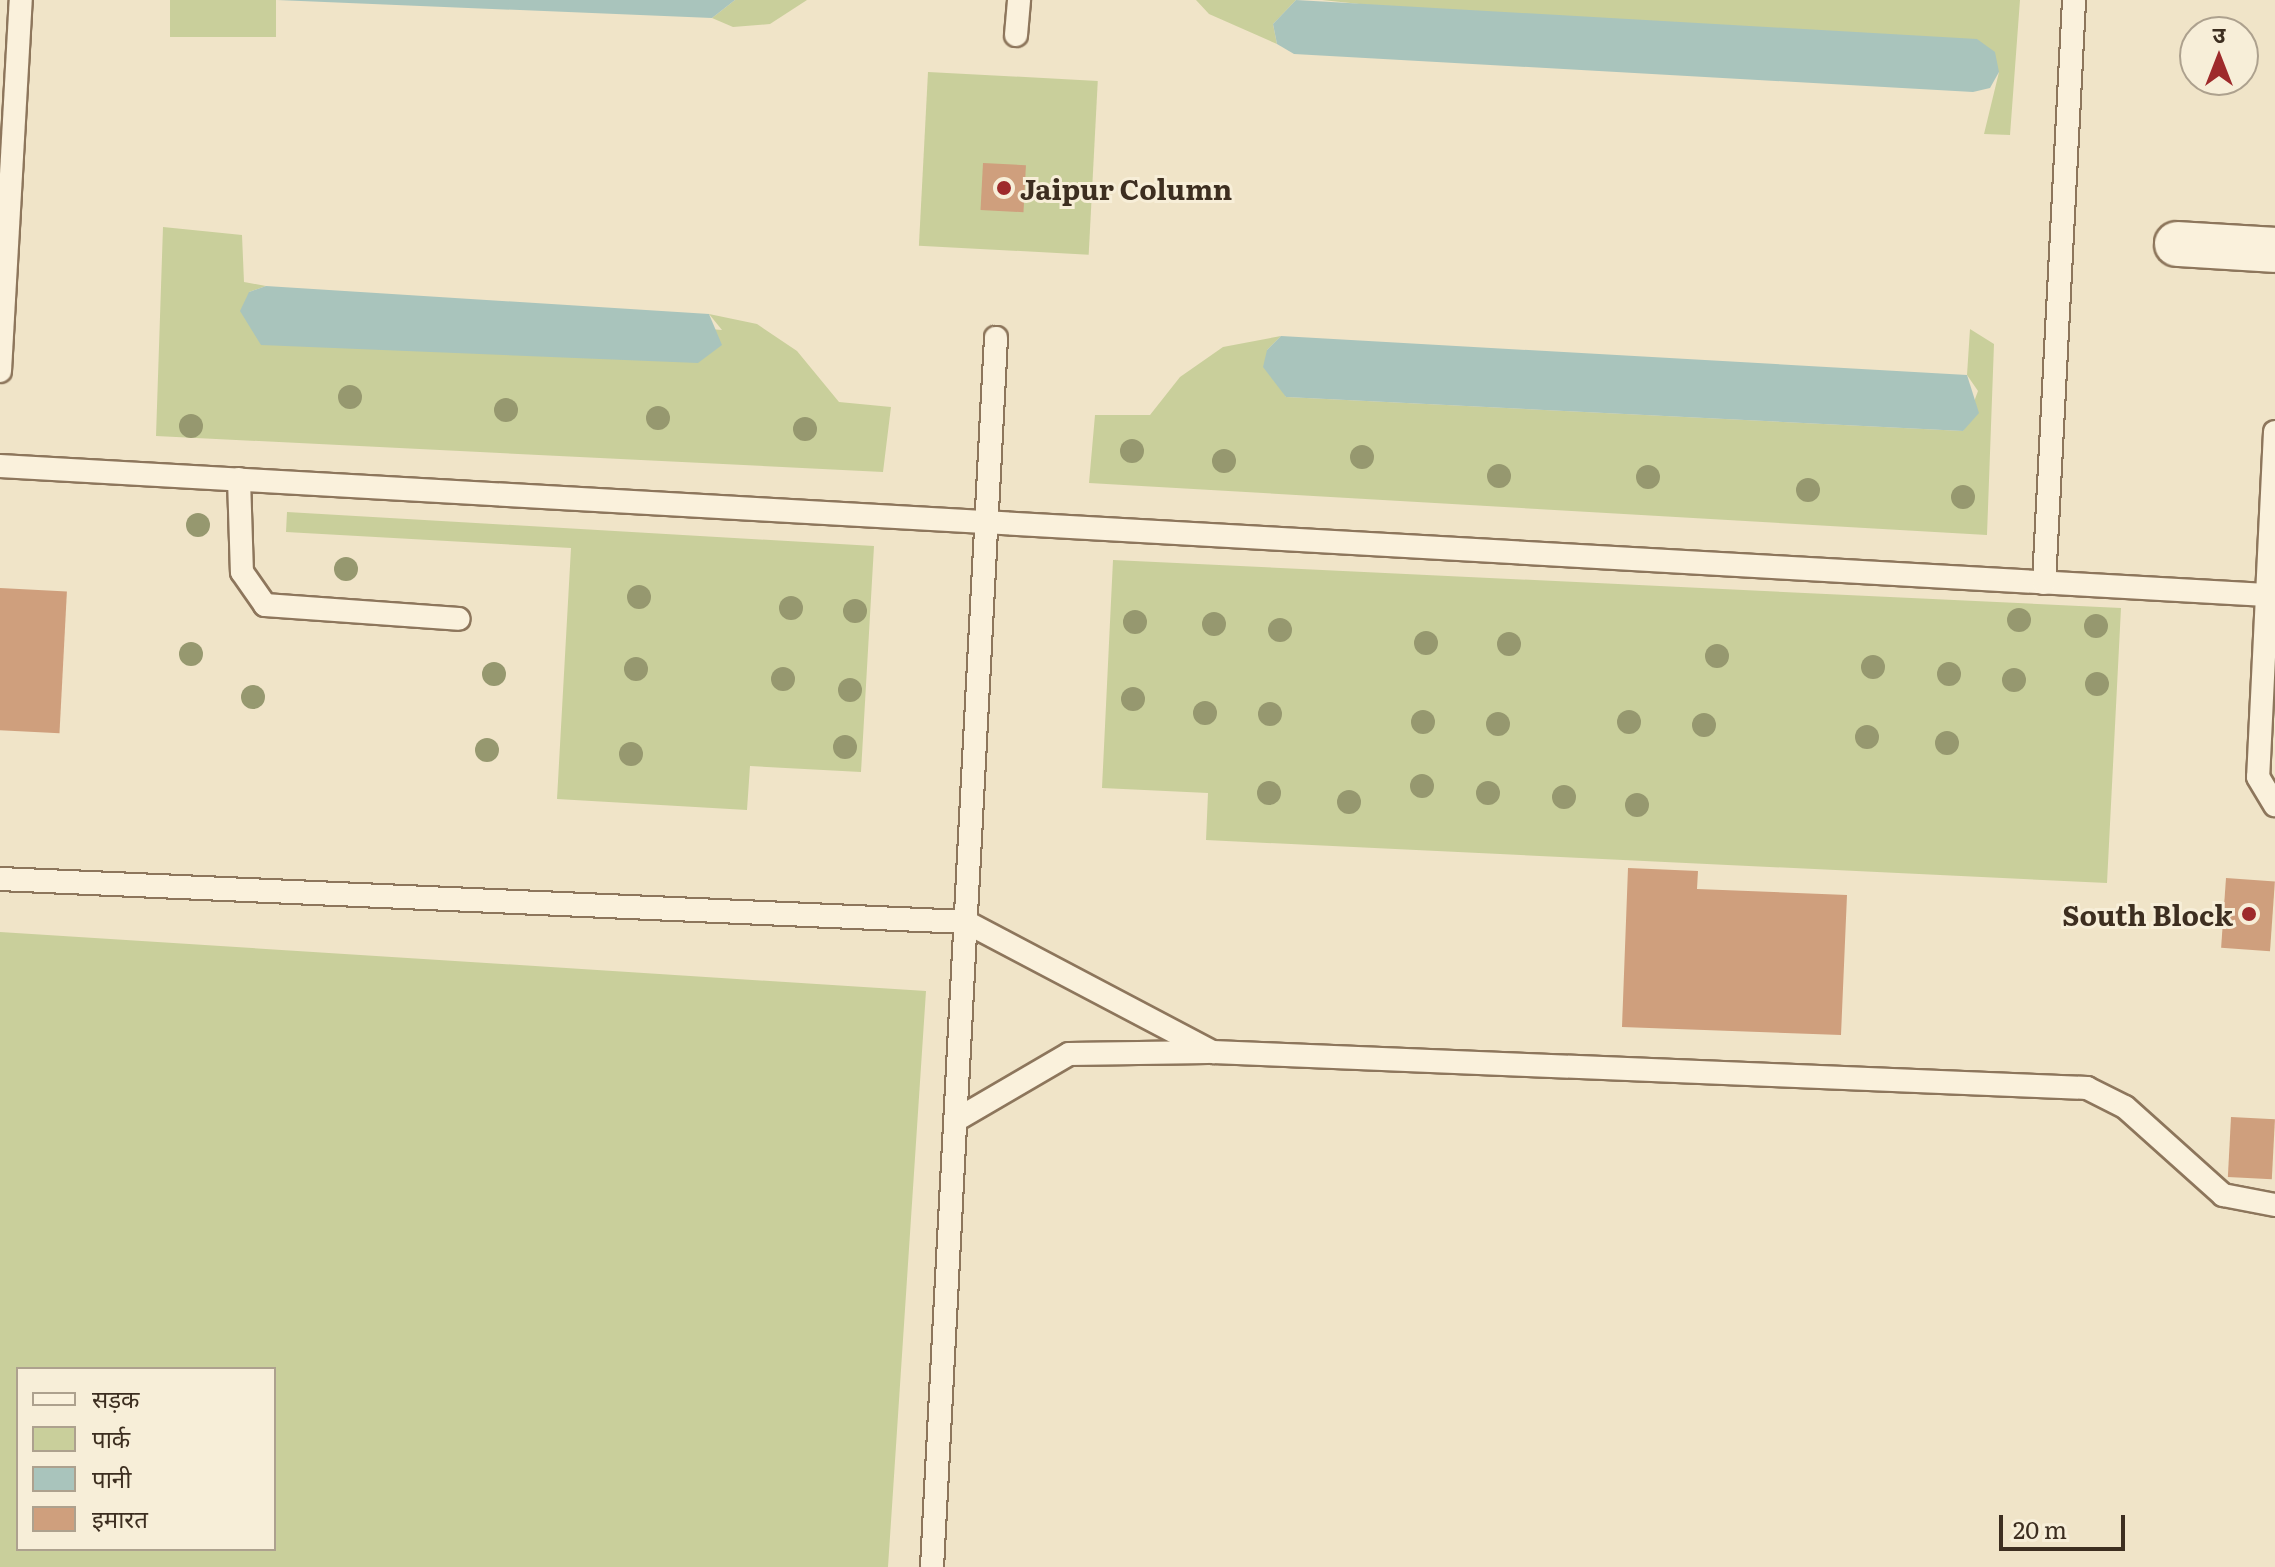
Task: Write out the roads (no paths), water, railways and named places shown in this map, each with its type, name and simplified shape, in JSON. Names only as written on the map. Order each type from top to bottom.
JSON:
[{"type":"street","points":[[2177,244],[2275,250]]},
{"type":"lane","points":[[0,371],[21,0]]},
{"type":"lane","points":[[1016,35],[1019,0]]},
{"type":"lane","points":[[2044,583],[2074,0]]},
{"type":"lane","points":[[932,1567],[996,338]]},
{"type":"lane","points":[[2275,432],[2258,777],[2275,805]]},
{"type":"lane","points":[[0,466],[2266,595]]},
{"type":"lane","points":[[239,479],[242,572],[265,605],[458,619]]},
{"type":"lane","points":[[0,879],[966,922],[1213,1052]]},
{"type":"lane","points":[[956,1120],[1069,1054],[1213,1052],[2087,1088],[2125,1107],[2223,1195],[2275,1205]]},
{"type":"water","points":[[277,0],[735,0],[712,18]]},
{"type":"water","points":[[1296,0],[1977,39],[1995,52],[1999,72],[1990,88],[1973,92],[1294,54],[1277,44],[1273,24]]},
{"type":"water","points":[[266,286],[709,314],[722,345],[698,363],[261,345],[240,311],[249,292]]},
{"type":"water","points":[[1281,336],[1967,375],[1979,413],[1963,431],[1286,397],[1263,367],[1267,350]]},
{"type":"place","name":"Jaipur Column","points":[[1004,188]]},
{"type":"place","name":"South Block","points":[[2249,914]]}]
